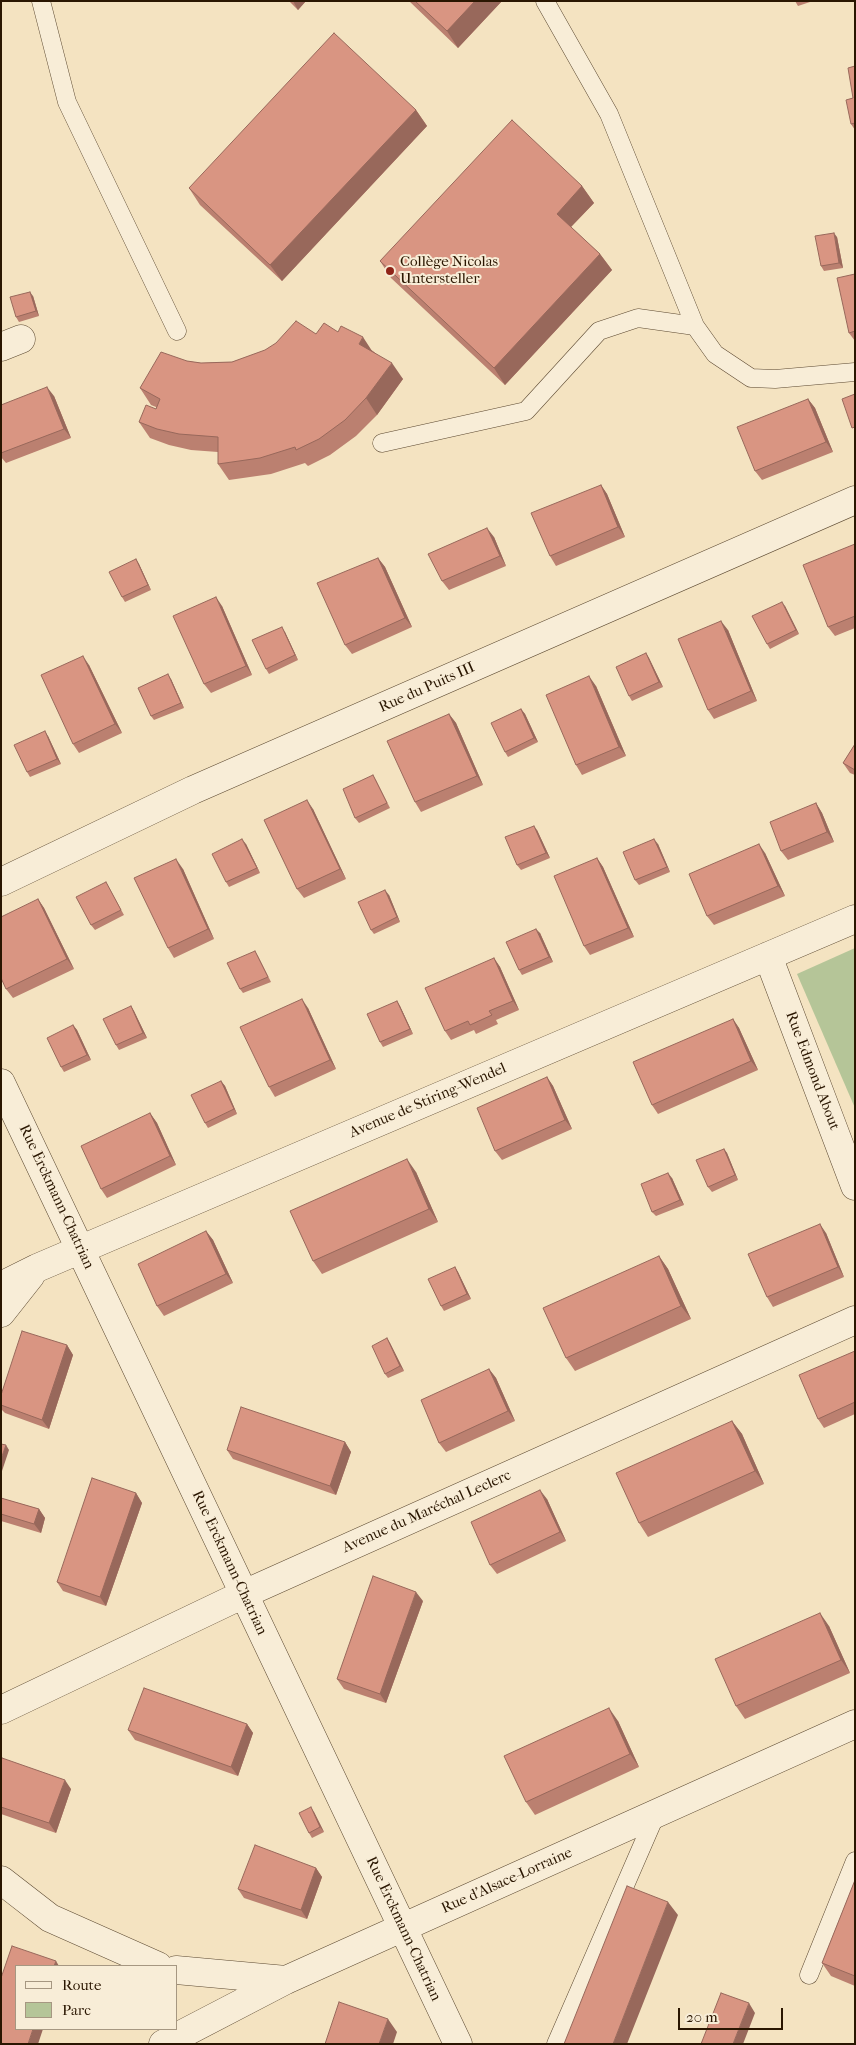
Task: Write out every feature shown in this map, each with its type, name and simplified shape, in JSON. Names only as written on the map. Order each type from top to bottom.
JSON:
[{"type":"street","name":"Rue du Puits III","points":[[1,882],[194,790],[855,500]]},
{"type":"street","name":"Avenue de Stiring-Wendel","points":[[1,1286],[36,1268],[855,919]]},
{"type":"street","name":"Rue Edmond About","points":[[768,956],[855,1186]]},
{"type":"street","name":"Rue Erckmann-Chatrian","points":[[1,1083],[458,2044]]},
{"type":"street","points":[[1,1313],[36,1268]]},
{"type":"street","name":"Avenue du Maréchal Leclerc","points":[[1,1710],[244,1594],[855,1320]]},
{"type":"street","name":"Rue d'Alsace-Lorraine","points":[[163,2044],[286,1980],[855,1724]]},
{"type":"street","points":[[1,1880],[50,1918],[156,1965]]},
{"type":"street","points":[[178,1970],[286,1980]]},
{"type":"lane","points":[[42,1],[67,102],[177,331]]},
{"type":"lane","points":[[545,1],[609,114],[695,326],[715,354],[751,378],[775,379],[855,372]]},
{"type":"lane","points":[[382,443],[526,411],[599,331],[638,318],[695,326]]},
{"type":"lane","points":[[556,2044],[656,1814]]},
{"type":"lane","points":[[809,1975],[855,1861]]},
{"type":"green space","points":[[855,948],[855,1108],[797,974]]},
{"type":"building","points":[[415,1],[475,1],[447,31]]},
{"type":"building","points":[[334,33],[416,110],[270,265],[189,188]]},
{"type":"building","points":[[855,66],[855,123],[851,124],[846,100],[853,98],[848,68]]},
{"type":"building","points":[[512,120],[582,186],[557,214],[600,254],[494,368],[380,261]]},
{"type":"building","points":[[834,233],[839,263],[821,266],[815,236]]},
{"type":"building","points":[[855,274],[855,331],[849,333],[837,278]]},
{"type":"building","points":[[30,292],[36,311],[16,317],[10,297]]},
{"type":"building","points":[[296,321],[316,334],[324,323],[338,332],[341,326],[363,337],[359,344],[392,363],[366,398],[345,420],[319,439],[296,450],[295,447],[260,458],[218,464],[218,437],[179,434],[157,429],[139,422],[146,405],[156,409],[160,399],[140,388],[161,352],[187,361],[201,363],[232,362],[265,350],[276,343]]},
{"type":"building","points":[[47,387],[64,429],[1,453],[1,405]]},
{"type":"building","points":[[855,394],[855,427],[852,428],[842,399]]},
{"type":"building","points":[[808,399],[826,442],[755,471],[737,427]]},
{"type":"building","points":[[601,485],[618,527],[550,556],[531,513]]},
{"type":"building","points":[[487,528],[500,556],[442,581],[428,554]]},
{"type":"building","points":[[855,544],[855,616],[828,627],[803,565]]},
{"type":"building","points":[[378,558],[405,618],[345,645],[317,583]]},
{"type":"building","points":[[136,559],[148,585],[122,597],[109,572]]},
{"type":"building","points":[[216,597],[246,666],[204,684],[173,616]]},
{"type":"building","points":[[782,602],[796,630],[767,644],[752,616]]},
{"type":"building","points":[[721,621],[751,691],[708,710],[678,639]]},
{"type":"building","points":[[282,627],[295,655],[266,669],[252,640]]},
{"type":"building","points":[[646,653],[659,682],[629,696],[616,667]]},
{"type":"building","points":[[83,656],[115,724],[73,744],[41,675]]},
{"type":"building","points":[[168,674],[181,703],[151,716],[138,688]]},
{"type":"building","points":[[589,676],[619,747],[576,765],[546,695]]},
{"type":"building","points":[[521,709],[534,738],[505,752],[491,723]]},
{"type":"building","points":[[449,714],[477,776],[415,802],[387,741]]},
{"type":"building","points":[[45,731],[57,759],[27,772],[14,745]]},
{"type":"building","points":[[855,744],[855,770],[843,763]]},
{"type":"building","points":[[373,775],[387,803],[355,818],[343,789]]},
{"type":"building","points":[[307,800],[340,869],[297,889],[264,820]]},
{"type":"building","points":[[816,803],[827,832],[781,851],[770,822]]},
{"type":"building","points":[[534,826],[546,853],[517,865],[505,837]]},
{"type":"building","points":[[242,839],[257,868],[226,882],[212,854]]},
{"type":"building","points":[[654,839],[667,867],[635,880],[623,852]]},
{"type":"building","points":[[759,844],[778,886],[707,916],[689,874]]},
{"type":"building","points":[[597,858],[628,928],[584,946],[554,876]]},
{"type":"building","points":[[176,859],[208,929],[168,948],[134,878]]},
{"type":"building","points":[[106,882],[121,910],[91,925],[76,897]]},
{"type":"building","points":[[385,890],[397,917],[371,930],[358,902]]},
{"type":"building","points":[[38,899],[67,959],[6,989],[1,978],[1,917]]},
{"type":"building","points":[[536,929],[549,957],[519,970],[506,942]]},
{"type":"building","points":[[255,951],[268,977],[240,989],[227,963]]},
{"type":"building","points":[[494,958],[513,1001],[489,1011],[492,1015],[470,1025],[468,1021],[445,1031],[425,988]]},
{"type":"building","points":[[302,999],[330,1060],[269,1087],[240,1027]]},
{"type":"building","points":[[397,1001],[410,1029],[380,1042],[367,1014]]},
{"type":"building","points":[[131,1006],[143,1033],[116,1045],[103,1019]]},
{"type":"building","points":[[733,1019],[751,1061],[652,1105],[633,1062]]},
{"type":"building","points":[[73,1025],[87,1055],[61,1067],[47,1038]]},
{"type":"building","points":[[547,1077],[565,1120],[495,1151],[477,1108]]},
{"type":"building","points":[[221,1081],[234,1109],[205,1123],[191,1095]]},
{"type":"building","points":[[150,1113],[170,1156],[101,1189],[81,1146]]},
{"type":"building","points":[[724,1149],[735,1175],[708,1187],[696,1160]]},
{"type":"building","points":[[407,1159],[429,1209],[313,1261],[290,1211]]},
{"type":"building","points":[[668,1173],[680,1200],[652,1212],[641,1184]]},
{"type":"building","points":[[820,1224],[838,1267],[767,1297],[748,1254]]},
{"type":"building","points":[[206,1231],[226,1274],[157,1306],[138,1264]]},
{"type":"building","points":[[659,1256],[681,1306],[566,1358],[543,1308]]},
{"type":"building","points":[[455,1267],[467,1294],[441,1306],[428,1279]]},
{"type":"building","points":[[22,1331],[67,1345],[42,1420],[1,1405],[1,1395]]},
{"type":"building","points":[[387,1338],[400,1366],[385,1374],[372,1346]]},
{"type":"building","points":[[855,1351],[855,1402],[818,1419],[799,1375]]},
{"type":"building","points":[[489,1369],[508,1411],[439,1443],[421,1400]]},
{"type":"building","points":[[241,1407],[345,1442],[330,1486],[227,1450]]},
{"type":"building","points":[[732,1421],[755,1471],[639,1523],[616,1473]]},
{"type":"building","points":[[1,1444],[6,1445],[1,1459]]},
{"type":"building","points":[[92,1478],[136,1493],[100,1597],[57,1582]]},
{"type":"building","points":[[540,1490],[560,1532],[490,1565],[471,1522]]},
{"type":"building","points":[[1,1498],[39,1509],[34,1524],[1,1514]]},
{"type":"building","points":[[373,1576],[416,1592],[380,1694],[337,1679]]},
{"type":"building","points":[[820,1613],[841,1660],[736,1706],[715,1659]]},
{"type":"building","points":[[144,1688],[247,1724],[231,1767],[128,1730]]},
{"type":"building","points":[[609,1708],[630,1754],[526,1802],[504,1756]]},
{"type":"building","points":[[2,1758],[65,1780],[49,1823],[1,1807]]},
{"type":"building","points":[[311,1807],[320,1827],[309,1833],[299,1813]]},
{"type":"building","points":[[255,1845],[316,1868],[301,1910],[238,1889]]},
{"type":"building","points":[[855,1880],[855,1976],[822,1963]]},
{"type":"building","points":[[627,1886],[668,1902],[613,2044],[564,2044]]},
{"type":"building","points":[[12,1946],[56,1961],[54,1965],[15,1965],[15,2030],[33,2030],[28,2044],[1,2044],[1,1978]]},
{"type":"building","points":[[721,1993],[749,2003],[733,2044],[701,2044]]},
{"type":"building","points":[[339,2002],[388,2019],[379,2044],[325,2044]]},
{"type":"place","name":"Collège Nicolas Untersteller","points":[[390,271]]}]
